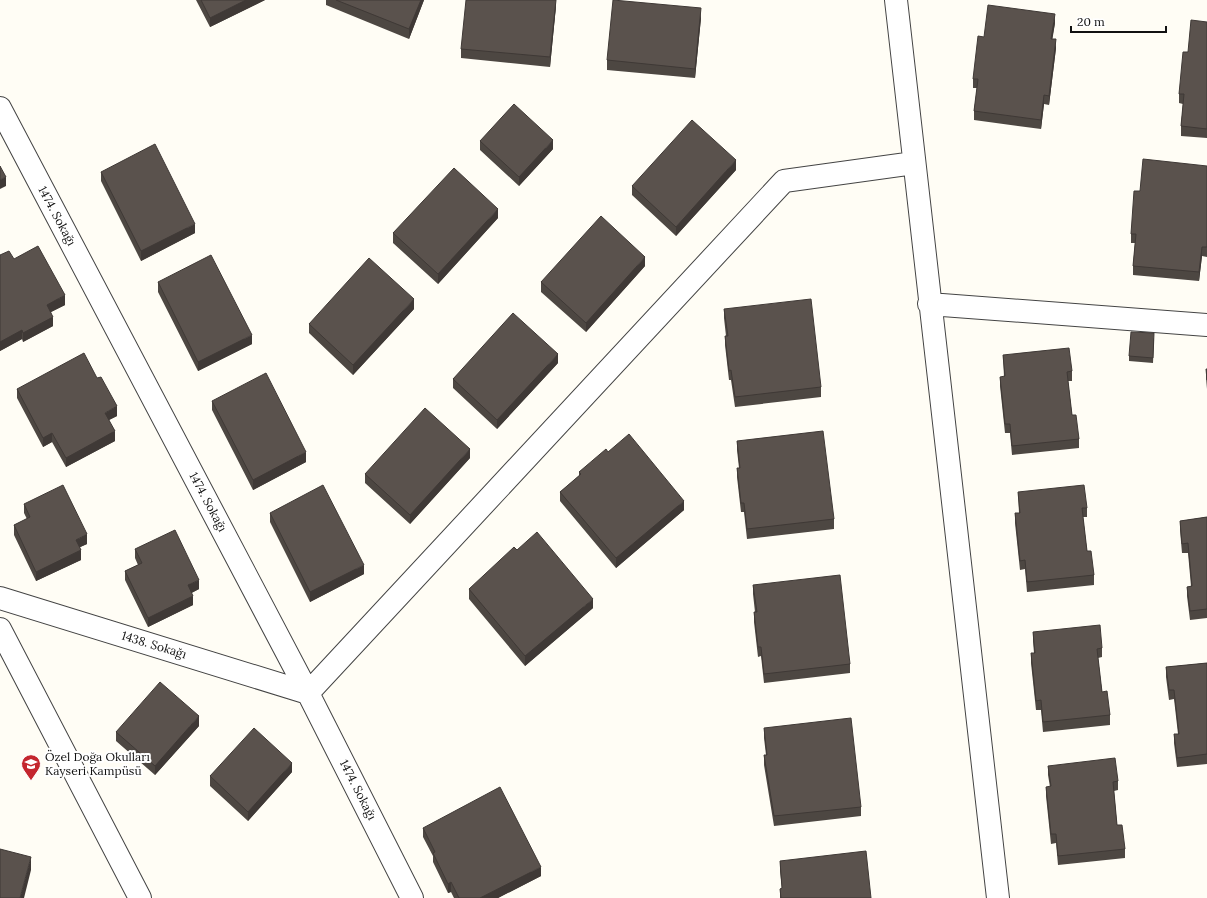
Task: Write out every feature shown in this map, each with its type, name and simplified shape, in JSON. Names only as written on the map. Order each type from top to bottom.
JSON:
[{"type":"street","points":[[896,0],[929,304],[998,898]]},
{"type":"street","name":"1474. Sokağı","points":[[0,108],[308,693],[412,898]]},
{"type":"street","points":[[308,693],[784,182],[914,163]]},
{"type":"street","points":[[929,304],[1207,325]]},
{"type":"street","name":"1438. Sokağı","points":[[0,598],[308,693]]},
{"type":"street","points":[[0,629],[140,898]]},
{"type":"building","points":[[201,0],[246,0],[210,18]]},
{"type":"building","points":[[336,0],[421,0],[409,29]]},
{"type":"building","points":[[466,0],[556,0],[550,57],[461,49]]},
{"type":"building","points":[[613,0],[701,8],[695,69],[607,60]]},
{"type":"building","points":[[988,5],[1055,14],[1051,39],[1056,39],[1049,96],[1044,95],[1041,120],[974,111],[978,79],[973,79],[978,36],[984,37]]},
{"type":"building","points":[[1191,20],[1207,22],[1207,129],[1181,126],[1184,94],[1179,94],[1183,52],[1188,52]]},
{"type":"building","points":[[514,104],[553,140],[519,177],[480,141]]},
{"type":"building","points":[[692,120],[736,160],[676,227],[632,186]]},
{"type":"building","points":[[155,144],[195,224],[141,251],[101,172]]},
{"type":"building","points":[[1143,159],[1207,166],[1207,247],[1202,247],[1199,272],[1133,266],[1136,234],[1131,234],[1134,191],[1140,191]]},
{"type":"building","points":[[0,166],[6,177],[0,180]]},
{"type":"building","points":[[454,168],[498,209],[438,274],[393,233]]},
{"type":"building","points":[[601,216],[645,257],[586,323],[541,282]]},
{"type":"building","points":[[38,246],[65,295],[47,305],[53,317],[23,333],[22,330],[0,342],[0,255],[9,251],[14,259]]},
{"type":"building","points":[[211,255],[252,335],[198,362],[158,282]]},
{"type":"building","points":[[369,258],[414,299],[353,365],[309,324]]},
{"type":"building","points":[[811,299],[821,387],[735,397],[731,370],[729,371],[725,336],[728,336],[724,309]]},
{"type":"building","points":[[513,313],[558,354],[497,420],[453,379]]},
{"type":"building","points":[[1131,332],[1154,333],[1153,358],[1129,356]]},
{"type":"building","points":[[1069,348],[1072,371],[1067,372],[1072,415],[1076,415],[1079,439],[1012,446],[1010,424],[1005,424],[1000,377],[1005,376],[1003,355]]},
{"type":"building","points":[[84,353],[97,378],[101,377],[117,406],[105,413],[115,431],[66,458],[52,433],[43,438],[17,389]]},
{"type":"building","points":[[266,373],[306,452],[253,480],[212,401]]},
{"type":"building","points":[[425,408],[470,449],[410,515],[365,474]]},
{"type":"building","points":[[823,431],[834,519],[747,529],[744,503],[741,503],[737,468],[740,468],[737,441]]},
{"type":"building","points":[[629,434],[684,501],[616,558],[560,492],[581,474],[579,472],[606,449],[608,452]]},
{"type":"building","points":[[63,485],[87,534],[76,540],[81,550],[36,572],[14,525],[30,517],[24,504]]},
{"type":"building","points":[[323,485],[364,565],[310,592],[270,513]]},
{"type":"building","points":[[1084,485],[1087,508],[1082,508],[1087,551],[1091,551],[1094,575],[1027,582],[1025,560],[1020,561],[1015,513],[1020,513],[1018,492]]},
{"type":"building","points":[[1207,517],[1207,609],[1190,611],[1187,587],[1192,586],[1188,543],[1182,544],[1180,521]]},
{"type":"building","points":[[175,530],[199,580],[188,585],[193,596],[148,618],[125,571],[142,563],[135,549]]},
{"type":"building","points":[[537,532],[593,599],[525,656],[469,589],[514,547],[517,550]]},
{"type":"building","points":[[840,575],[850,664],[764,674],[761,647],[758,647],[754,612],[757,612],[753,585]]},
{"type":"building","points":[[1100,625],[1102,648],[1097,649],[1102,692],[1107,691],[1110,715],[1043,722],[1041,700],[1036,701],[1031,653],[1035,653],[1033,632]]},
{"type":"building","points":[[1207,663],[1207,754],[1177,758],[1174,734],[1179,734],[1174,690],[1169,690],[1166,667]]},
{"type":"building","points":[[160,682],[199,716],[155,766],[116,732]]},
{"type":"building","points":[[851,718],[861,807],[774,816],[764,755],[767,755],[764,728]]},
{"type":"building","points":[[254,728],[292,763],[248,812],[210,776]]},
{"type":"building","points":[[1115,758],[1118,781],[1113,782],[1117,825],[1122,825],[1125,849],[1058,856],[1056,834],[1051,834],[1046,787],[1051,786],[1048,766]]},
{"type":"building","points":[[500,787],[541,867],[480,898],[459,898],[451,882],[448,884],[423,828]]},
{"type":"building","points":[[0,849],[31,857],[20,898],[0,898]]},
{"type":"building","points":[[866,851],[871,898],[781,898],[780,889],[782,888],[780,861]]},
{"type":"place","name":"Özel Doğa Okulları Kayseri Kampüsü","points":[[31,781]]}]
